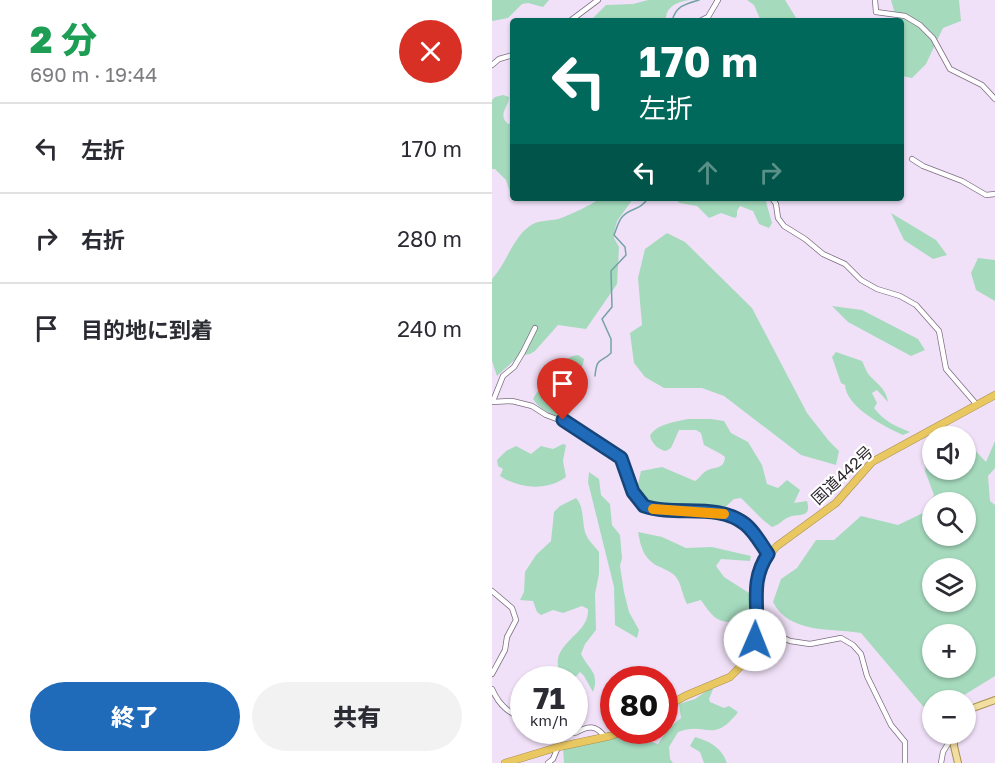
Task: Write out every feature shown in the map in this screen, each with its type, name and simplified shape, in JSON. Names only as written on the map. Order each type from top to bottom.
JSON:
[{"type":"highway","name":"国道442号","points":[[678,700],[723,681],[735,673],[746,658],[755,640],[756,583],[768,554],[836,503],[872,462],[995,395]]},
{"type":"highway","points":[[504,763],[558,747],[600,738]]},
{"type":"main road","points":[[976,707],[995,700]]},
{"type":"main road","points":[[954,744],[958,763]]},
{"type":"street","points":[[574,18],[598,0]]},
{"type":"street","points":[[706,18],[718,0]]},
{"type":"street","points":[[875,0],[876,12],[905,16],[920,25],[933,38],[950,69],[982,85],[995,99]]},
{"type":"street","points":[[492,65],[499,59],[510,56]]},
{"type":"street","points":[[912,159],[923,166],[962,181],[986,195],[995,194]]},
{"type":"street","points":[[774,201],[778,218],[784,226],[823,254],[844,264],[861,280],[877,289],[900,296],[919,308],[939,332],[946,369],[977,405]]},
{"type":"street","points":[[536,328],[514,367],[503,376],[493,401],[522,402],[532,406],[546,415],[570,423],[615,453],[625,466],[633,492],[644,506],[671,511],[725,514],[735,518],[751,530],[768,554]]},
{"type":"street","points":[[492,591],[512,608],[516,620],[507,637],[505,650],[492,674]]},
{"type":"street","points":[[756,615],[771,632],[790,641],[810,644],[841,638],[857,649],[867,676],[891,725],[904,742],[904,763]]},
{"type":"street","points":[[492,690],[504,707],[510,710]]},
{"type":"street","points":[[941,763],[948,744]]},
{"type":"street","points":[[548,763],[553,759],[558,747]]},
{"type":"green space","points":[[492,0],[549,0],[543,7],[528,3],[522,4],[508,18],[492,21]]},
{"type":"green space","points":[[648,0],[689,0],[673,6],[667,12],[666,18],[593,18],[606,5],[633,4]]},
{"type":"green space","points":[[747,0],[785,0],[796,18],[760,18],[754,5]]},
{"type":"green space","points":[[891,0],[959,0],[961,21],[943,28],[926,64],[912,78],[904,76],[904,18],[896,18]]},
{"type":"green space","points":[[503,95],[509,97],[503,114],[505,120],[510,124],[510,193],[506,180],[495,169],[492,169],[492,100]]},
{"type":"green space","points":[[596,201],[632,201],[617,221],[614,233],[619,247],[617,284],[586,329],[558,325],[535,351],[519,356],[497,376],[492,361],[492,279],[524,230],[541,221],[562,218]]},
{"type":"green space","points":[[677,201],[766,201],[772,223],[769,228],[759,224],[753,211],[740,206],[735,218],[721,213],[709,218],[697,206]]},
{"type":"green space","points":[[891,213],[936,240],[947,255],[933,259],[904,240]]},
{"type":"green space","points":[[667,233],[685,242],[752,308],[807,413],[839,451],[836,465],[801,455],[724,396],[702,388],[664,388],[645,377],[634,363],[630,333],[642,325],[638,278],[645,249]]},
{"type":"green space","points":[[978,258],[995,260],[995,301],[976,290],[971,273]]},
{"type":"green space","points":[[832,306],[862,310],[918,339],[925,350],[911,356],[848,322]]},
{"type":"green space","points":[[836,352],[862,361],[869,374],[886,394],[888,402],[877,390],[872,393],[877,403],[874,408],[890,423],[910,432],[903,435],[886,427],[852,401],[845,385],[841,383],[832,357]]},
{"type":"green space","points":[[578,355],[584,359],[584,362],[578,378],[574,404],[566,419],[547,412],[533,399],[558,366],[565,360]]},
{"type":"green space","points":[[688,419],[724,421],[731,433],[748,442],[762,465],[767,484],[778,488],[787,480],[800,490],[794,503],[807,501],[808,511],[789,517],[772,527],[741,498],[734,499],[721,511],[650,507],[641,501],[636,493],[641,471],[662,467],[695,481],[706,471],[723,464],[725,457],[704,445],[701,433],[696,430],[679,430],[671,448],[666,451],[658,448],[652,442],[650,436],[657,429],[666,424]]},
{"type":"green space","points":[[995,441],[995,468],[988,476],[990,501],[995,505],[995,676],[972,690],[922,690],[922,705],[861,633],[800,625],[789,620],[773,602],[781,579],[797,568],[816,540],[834,540],[861,516],[898,525],[922,513],[922,546],[976,546],[976,492],[933,492],[928,480],[976,480],[976,452],[986,462]]},
{"type":"green space","points":[[563,444],[566,445],[563,461],[566,477],[559,482],[533,487],[516,484],[500,476],[503,469],[498,466],[497,460],[506,451],[516,446],[531,454],[541,446],[553,449]]},
{"type":"green space","points":[[589,472],[599,479],[601,495],[610,504],[612,525],[620,535],[622,558],[620,566],[624,592],[629,612],[639,630],[637,638],[615,625],[614,587],[588,482]]},
{"type":"green space","points":[[576,498],[579,501],[586,535],[599,552],[599,574],[595,594],[596,630],[585,644],[581,654],[594,675],[593,692],[588,683],[588,666],[558,666],[558,664],[559,655],[585,623],[588,609],[582,606],[563,613],[553,610],[541,615],[537,612],[533,601],[520,600],[524,592],[525,572],[536,555],[551,541],[554,512],[560,506]]},
{"type":"green space","points":[[638,532],[662,537],[686,548],[712,547],[751,556],[750,561],[721,559],[716,566],[724,577],[749,593],[751,597],[749,621],[725,622],[720,620],[711,614],[701,600],[687,604],[676,577],[647,557]]},
{"type":"green space","points":[[711,688],[713,689],[710,702],[724,708],[729,706],[738,712],[722,728],[688,729],[678,732],[678,721],[681,718],[679,704],[695,699]]},
{"type":"green space","points":[[695,737],[715,746],[727,763],[704,763],[700,752],[690,746]]},
{"type":"green space","points":[[600,740],[600,744],[671,744],[670,759],[673,763],[564,763],[563,749]]},
{"type":"waterway","points":[[673,18],[682,6],[699,0]]},
{"type":"waterway","points":[[595,376],[598,363],[611,353],[611,339],[602,319],[612,307],[611,271],[626,255],[625,247],[614,235],[623,216],[645,201]]},
{"type":"slow traffic","points":[[653,509],[724,514]]},
{"type":"route","points":[[563,420],[621,458],[633,492],[644,506],[671,511],[725,514],[745,524],[751,530],[768,554],[756,583],[757,631],[755,640]]}]
